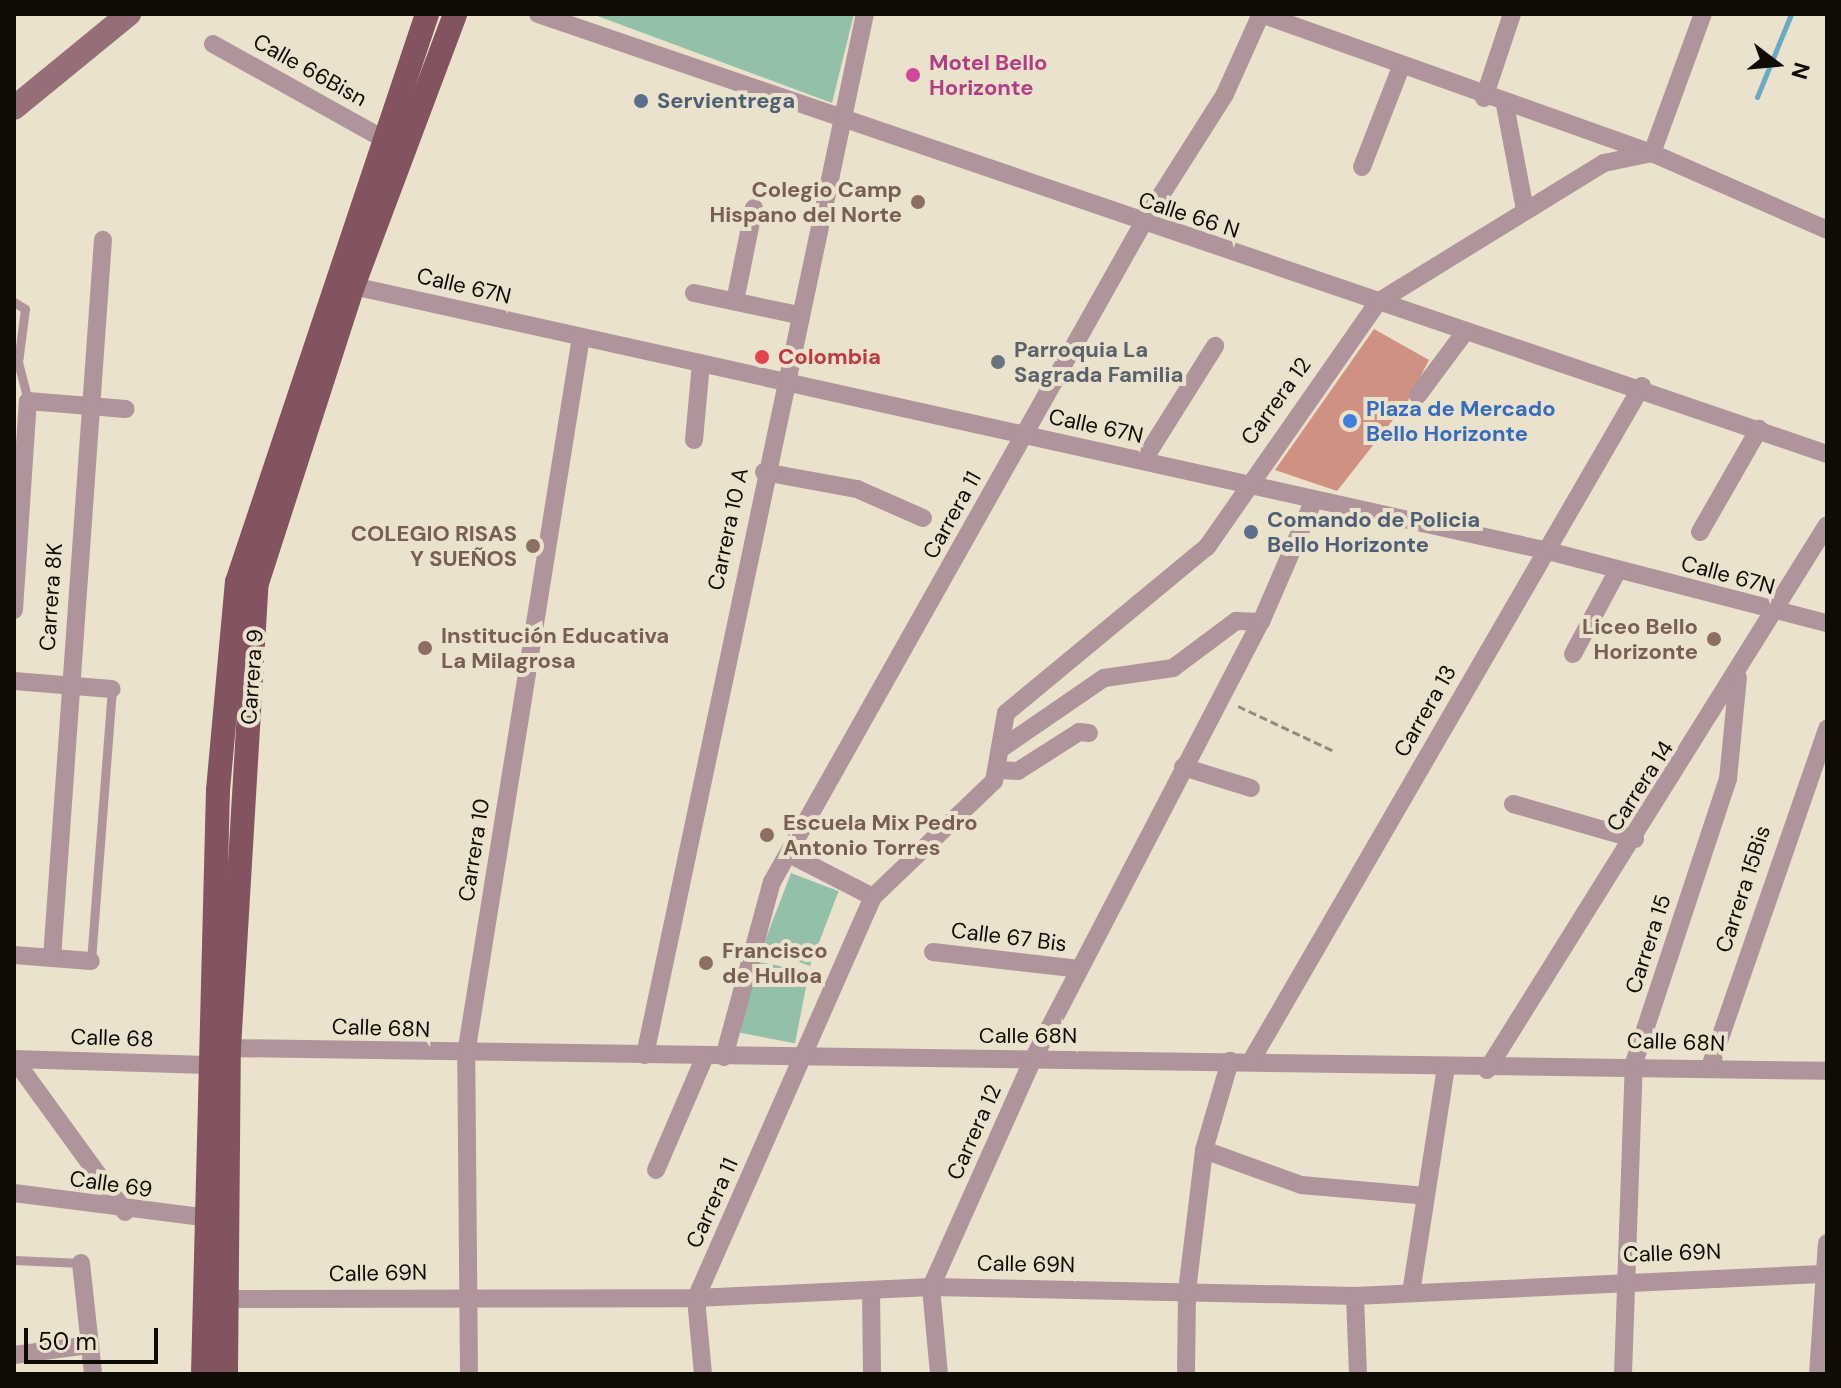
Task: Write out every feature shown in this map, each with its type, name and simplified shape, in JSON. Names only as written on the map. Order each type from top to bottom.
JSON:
[{"type":"main road","points":[[14,108],[129,14]]},
{"type":"main road","name":"Carrera 9","points":[[203,1374],[202,1217],[218,790],[237,582],[427,14]]},
{"type":"main road","name":"Carrera 9","points":[[226,1374],[224,1299],[229,1048],[257,583],[353,286],[455,14]]},
{"type":"street","name":"Calle 66 N","points":[[538,14],[1142,225],[1465,332],[1642,386],[1827,454]]},
{"type":"street","name":"Carrera 10 A","points":[[645,1055],[783,381],[865,14]]},
{"type":"street","points":[[1261,14],[1484,98],[1652,153],[1827,230]]},
{"type":"street","name":"Carrera 11","points":[[656,1170],[715,1056],[772,882],[791,855],[1142,225],[1225,94],[1261,14]]},
{"type":"street","points":[[1484,98],[1512,14]]},
{"type":"street","points":[[1652,153],[1703,14]]},
{"type":"street","name":"Calle 66Bisn","points":[[213,44],[384,139]]},
{"type":"street","points":[[1362,167],[1401,67]]},
{"type":"street","points":[[1505,105],[1525,210]]},
{"type":"street","name":"Carrera 12","points":[[998,770],[1006,713],[1207,547],[1245,483],[1378,302],[1604,163],[1652,153]]},
{"type":"street","points":[[735,301],[754,208]]},
{"type":"street","name":"Carrera 8K","points":[[52,958],[68,686],[103,240]]},
{"type":"street","name":"Calle 67N","points":[[353,286],[1245,483],[1313,502],[1544,550],[1778,613],[1827,623]]},
{"type":"street","points":[[694,293],[798,315]]},
{"type":"street","points":[[1418,395],[1465,332]]},
{"type":"street","name":"Carrera 10","points":[[469,1374],[463,1295],[466,1054],[581,337]]},
{"type":"street","points":[[1143,461],[1215,346]]},
{"type":"street","points":[[694,440],[701,363]]},
{"type":"street","name":"Carrera 13","points":[[1251,1061],[1544,550],[1642,386]]},
{"type":"street","points":[[14,610],[28,401],[126,409]]},
{"type":"street","points":[[1700,532],[1759,429]]},
{"type":"street","points":[[764,472],[857,489],[923,518]]},
{"type":"street","name":"Carrera 12","points":[[939,1374],[931,1287],[1032,1061],[1261,622],[1313,502]]},
{"type":"street","name":"Carrera 14","points":[[1487,1070],[1778,613],[1827,525]]},
{"type":"street","points":[[1573,654],[1618,570]]},
{"type":"street","points":[[1002,748],[1104,678],[1165,671],[1236,621],[1261,622]]},
{"type":"street","name":"Carrera 15","points":[[1623,1374],[1634,1063],[1728,779],[1738,677]]},
{"type":"street","points":[[14,681],[112,689]]},
{"type":"street","name":"Carrera 15Bis","points":[[1710,1067],[1827,729]]},
{"type":"street","points":[[804,1058],[873,897],[998,770],[1018,771],[1079,732],[1089,733]]},
{"type":"street","points":[[1183,767],[1251,788]]},
{"type":"street","points":[[1513,804],[1635,839]]},
{"type":"street","points":[[791,855],[873,897]]},
{"type":"street","name":"Calle 67 Bis","points":[[933,952],[1079,969]]},
{"type":"street","points":[[14,955],[91,961]]},
{"type":"street","name":"Calle 68N","points":[[229,1048],[466,1054],[1251,1061],[1487,1070],[1634,1063],[1827,1071]]},
{"type":"street","name":"Carrera 11","points":[[703,1374],[696,1298],[804,1058]]},
{"type":"street","points":[[14,1060],[125,1212]]},
{"type":"street","name":"Calle 68","points":[[14,1060],[208,1065]]},
{"type":"street","points":[[1186,1374],[1187,1291],[1204,1150],[1230,1061]]},
{"type":"street","points":[[1411,1293],[1446,1068]]},
{"type":"street","points":[[1204,1150],[1301,1185],[1426,1196]]},
{"type":"street","name":"Calle 69","points":[[14,1193],[125,1212],[202,1217]]},
{"type":"street","points":[[1818,1374],[1827,1243]]},
{"type":"street","points":[[81,1263],[93,1374]]},
{"type":"street","name":"Calle 69N","points":[[224,1299],[463,1295],[696,1298],[931,1287],[1355,1296],[1626,1278],[1826,1274]]},
{"type":"street","points":[[871,1290],[872,1374]]},
{"type":"street","points":[[1355,1296],[1358,1374]]},
{"type":"street","points":[[14,1355],[90,1345]]},
{"type":"lane","points":[[14,302],[25,309],[18,362],[28,401]]},
{"type":"lane","points":[[91,961],[112,689]]},
{"type":"lane","points":[[14,1260],[81,1263]]},
{"type":"path","points":[[1220,697],[1336,752]]},
{"type":"green space","points":[[592,14],[854,14],[832,103]]},
{"type":"green space","points":[[791,873],[839,891],[810,966],[762,948]]},
{"type":"green space","points":[[754,961],[809,972],[795,1043],[740,1033]]},
{"type":"building","points":[[1374,329],[1429,360],[1408,401],[1337,491],[1275,470]]},
{"type":"waterway","points":[[1757,97],[1791,14]]},
{"type":"place","name":"Motel Bello Horizonte","points":[[913,75]]},
{"type":"place","name":"Servientrega","points":[[641,101]]},
{"type":"place","name":"Colegio Camp Hispano del Norte","points":[[918,202]]},
{"type":"place","name":"Colombia","points":[[762,357]]},
{"type":"place","name":"Parroquia La Sagrada Familia","points":[[998,362]]},
{"type":"place","name":"Plaza de Mercado Bello Horizonte","points":[[1350,421]]},
{"type":"place","name":"Comando de Policia Bello Horizonte","points":[[1251,532]]},
{"type":"place","name":"COLEGIO RISAS Y SUEÑOS","points":[[533,546]]},
{"type":"place","name":"Liceo Bello Horizonte","points":[[1714,639]]},
{"type":"place","name":"Institución Educativa La Milagrosa","points":[[425,648]]},
{"type":"place","name":"Escuela Mix Pedro Antonio Torres","points":[[767,835]]},
{"type":"place","name":"Francisco de Hulloa","points":[[706,963]]}]
